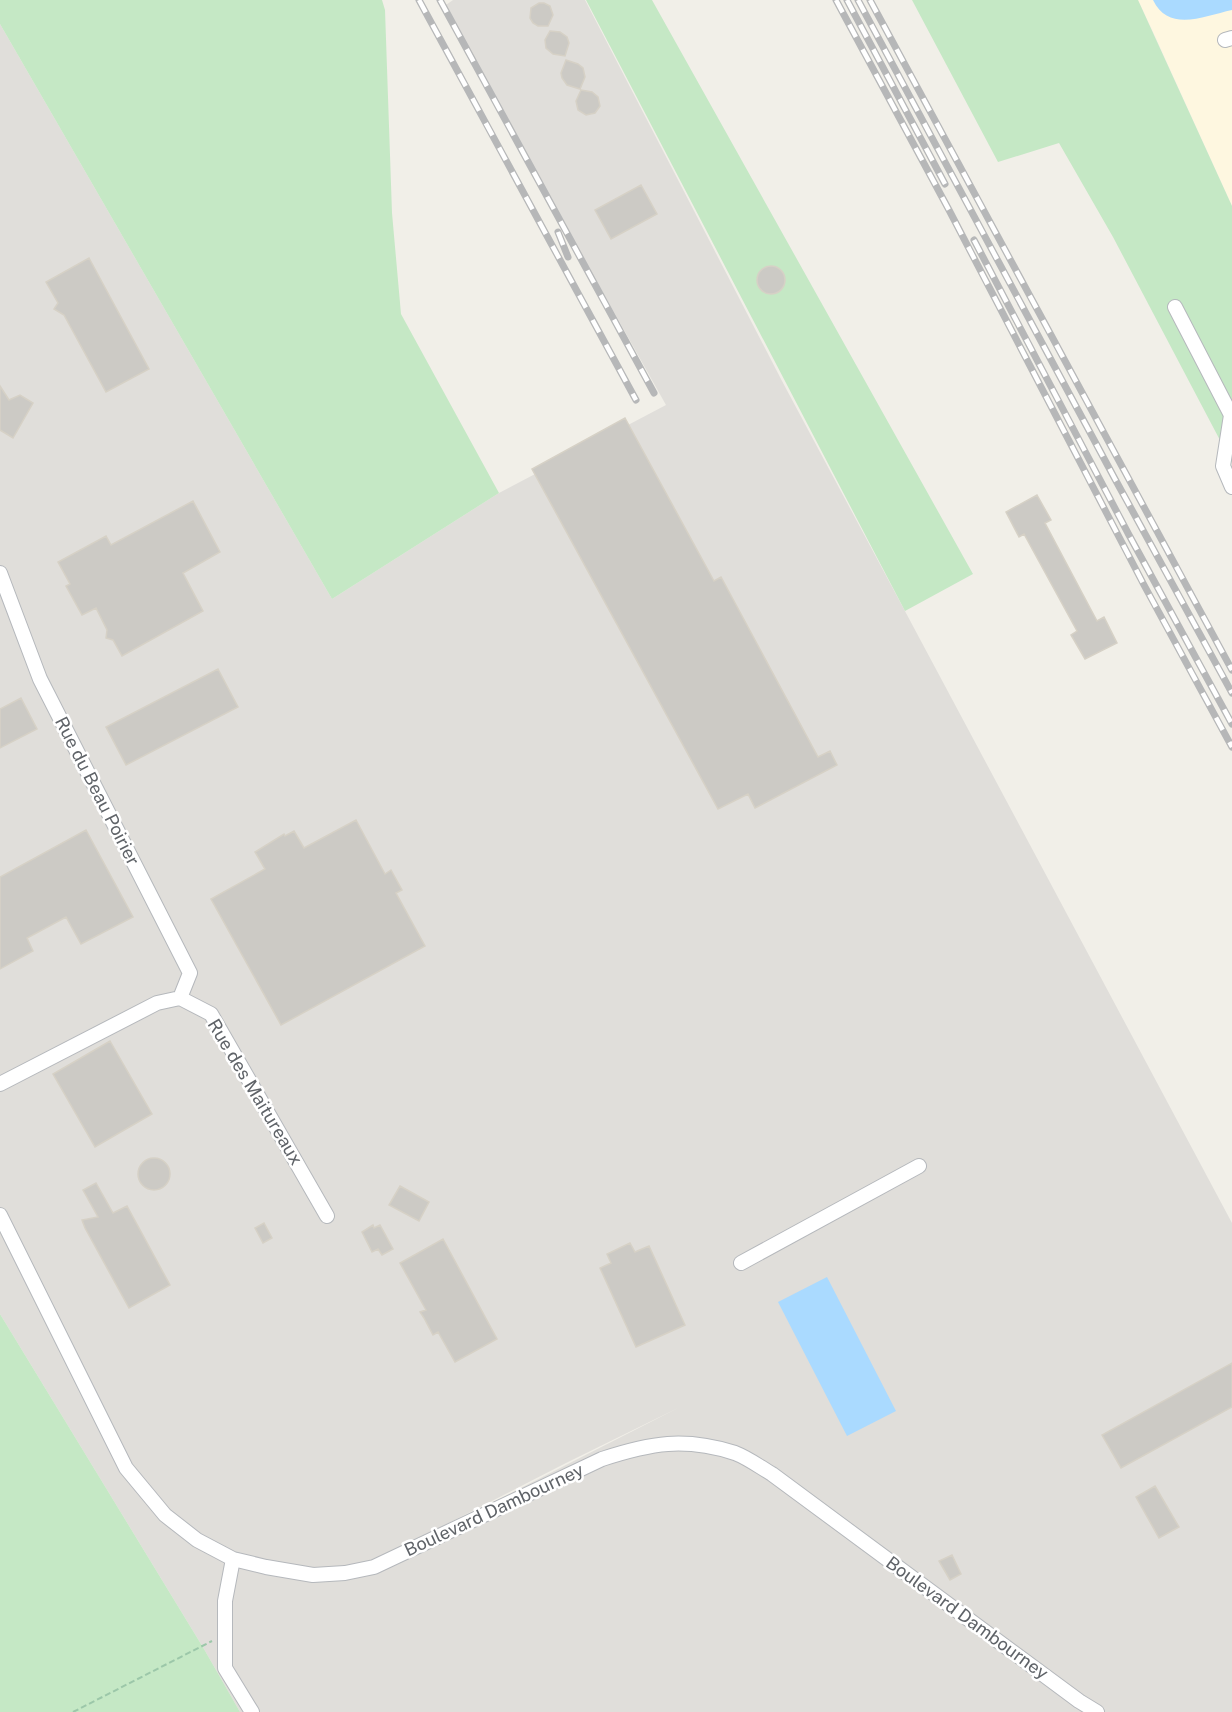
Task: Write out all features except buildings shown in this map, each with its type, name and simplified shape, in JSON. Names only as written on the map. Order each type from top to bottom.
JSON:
[{"type":"street","points":[[1175,307],[1231,416],[1223,466],[1232,487]]},
{"type":"street","name":"Rue du Beau Poirier","points":[[1,578],[40,679],[190,973],[180,998]]},
{"type":"street","points":[[0,1084],[157,1003],[180,998]]},
{"type":"street","name":"Rue des Maitureaux","points":[[180,998],[211,1014],[327,1216]]},
{"type":"street","points":[[741,1263],[919,1166]]},
{"type":"street","name":"Boulevard Dambourney","points":[[0,1215],[126,1468],[165,1515],[197,1540],[233,1559],[313,1575],[345,1573],[374,1567],[602,1459],[636,1448],[674,1443],[702,1445],[737,1454],[772,1474],[1097,1712]]},
{"type":"street","points":[[233,1559],[225,1601],[225,1668],[252,1712]]},
{"type":"path","points":[[73,1712],[225,1634]]},
{"type":"shaded area","points":[[453,0],[585,0],[782,381],[1232,1223],[1232,1712],[240,1712],[0,1314],[0,24],[332,599],[499,493],[666,405],[443,7]],"holes":[[[678,1408],[358,1571],[566,1463]]]},
{"type":"shaded area","points":[[1138,0],[1232,0],[1232,206],[1154,34]]},
{"type":"green space","points":[[0,0],[382,0],[385,10],[392,213],[401,314],[499,493],[332,599],[0,24]]},
{"type":"green space","points":[[586,0],[652,0],[973,574],[905,611]]},
{"type":"green space","points":[[912,0],[1138,0],[1232,206],[1232,463],[1113,237],[1059,143],[998,162]]},
{"type":"green space","points":[[0,1314],[204,1649],[240,1712],[0,1712]]},
{"type":"water","points":[[1153,0],[1232,0],[1232,10],[1188,20],[1178,19],[1160,10]]},
{"type":"water","points":[[827,1277],[896,1411],[847,1436],[778,1302]]},
{"type":"railway","points":[[419,0],[636,400]]},
{"type":"railway","points":[[440,0],[654,393]]},
{"type":"railway","points":[[836,0],[949,210],[1144,585],[1232,747]]},
{"type":"railway","points":[[847,0],[945,184]]},
{"type":"railway","points":[[858,0],[1232,693]]},
{"type":"railway","points":[[870,0],[1232,670]]},
{"type":"railway","points":[[558,232],[568,257]]},
{"type":"railway","points":[[974,240],[1129,535],[1232,724]]}]
